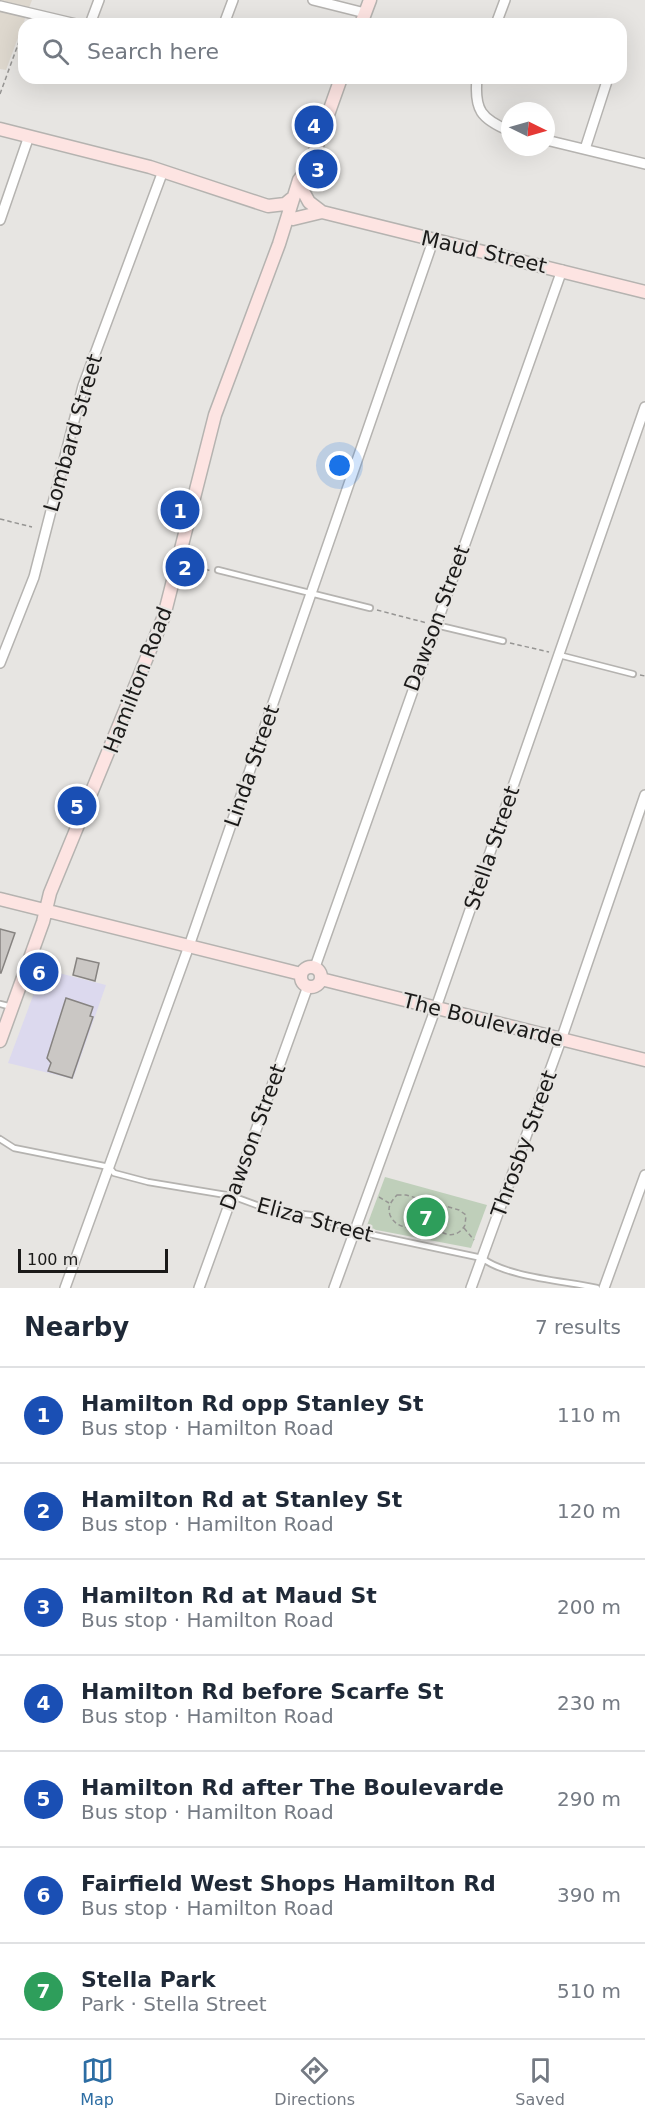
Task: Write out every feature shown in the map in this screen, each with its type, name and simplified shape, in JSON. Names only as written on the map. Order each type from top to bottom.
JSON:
[{"type":"street","points":[[92,18],[99,0]]},
{"type":"street","points":[[226,18],[233,0]]},
{"type":"street","points":[[313,0],[360,18]]},
{"type":"street","points":[[363,18],[370,0]]},
{"type":"street","points":[[498,18],[505,0]]},
{"type":"street","points":[[0,6],[51,18]]},
{"type":"street","name":"Hamilton Road","points":[[279,244],[293,219],[308,168],[339,84]]},
{"type":"street","points":[[476,84],[475,95],[480,113],[492,124],[501,128]]},
{"type":"street","points":[[585,149],[607,84]]},
{"type":"street","points":[[0,129],[163,171],[268,206],[277,214],[283,227]]},
{"type":"street","points":[[0,220],[29,136]]},
{"type":"street","points":[[555,142],[645,164]]},
{"type":"street","name":"Hamilton Road","points":[[0,1041],[6,1006],[45,910],[51,889],[164,616],[207,441],[279,244],[291,200],[299,180],[308,168]]},
{"type":"street","name":"Lombard Street","points":[[0,663],[34,576],[83,386],[163,171]]},
{"type":"street","points":[[303,191],[309,202],[322,212]]},
{"type":"street","points":[[268,206],[285,204],[291,200]]},
{"type":"street","name":"Maud Street","points":[[293,219],[322,212],[645,292]]},
{"type":"street","name":"Linda Street","points":[[65,1288],[313,594],[433,241]]},
{"type":"street","name":"Dawson Street","points":[[315,967],[562,270]]},
{"type":"street","name":"Stella Street","points":[[334,1288],[436,1008],[645,407]]},
{"type":"street","name":"Throsby Street","points":[[471,1288],[561,1040],[645,795]]},
{"type":"street","points":[[0,899],[301,974]]},
{"type":"street","points":[[308,967],[315,967],[319,970],[321,979],[316,986],[308,986],[301,980],[301,974],[308,967]]},
{"type":"street","name":"The Boulevarde","points":[[321,979],[645,1060]]},
{"type":"street","name":"Dawson Street","points":[[200,1288],[308,986]]},
{"type":"street","points":[[604,1288],[645,1175]]},
{"type":"lane","points":[[218,570],[370,608]]},
{"type":"lane","points":[[435,624],[503,641]]},
{"type":"lane","points":[[560,655],[633,674]]},
{"type":"lane","name":"Eliza Street","points":[[0,1139],[14,1148],[109,1167],[114,1173],[148,1182],[232,1196],[273,1211],[312,1215],[355,1231],[482,1258],[491,1265],[524,1275],[557,1279],[597,1288]]},
{"type":"path","points":[[0,94],[18,44]]},
{"type":"path","points":[[0,519],[32,527]]},
{"type":"path","points":[[191,564],[210,571],[218,570]]},
{"type":"path","points":[[370,608],[435,624]]},
{"type":"path","points":[[503,641],[560,655]]},
{"type":"path","points":[[379,1197],[389,1204],[392,1220],[399,1225],[435,1229],[449,1235],[456,1234],[464,1228],[467,1220],[459,1210],[406,1195],[398,1195],[389,1204]]},
{"type":"path","points":[[410,1212],[414,1209],[424,1209],[431,1203]]},
{"type":"path","points":[[464,1228],[474,1240]]},
{"type":"shaded area","points":[[0,0],[32,0],[25,18],[18,18],[18,38],[6,70],[0,69]]},
{"type":"shaded area","points":[[43,969],[106,985],[73,1079],[8,1063]]},
{"type":"green space","points":[[385,1177],[487,1205],[471,1248],[366,1228]]},
{"type":"building","points":[[0,929],[15,933],[1,973],[0,973]]},
{"type":"building","points":[[77,958],[99,963],[95,981],[73,975]]},
{"type":"building","points":[[66,998],[93,1007],[90,1016],[93,1017],[72,1078],[48,1071],[51,1063],[47,1058]]},
{"type":"place","name":"Hamilton Rd before Scarfe St","points":[[314,125]]},
{"type":"place","name":"Hamilton Rd at Maud St","points":[[318,169]]},
{"type":"place","name":"Hamilton Rd opp Stanley St","points":[[180,510]]},
{"type":"place","name":"Hamilton Rd at Stanley St","points":[[185,567]]},
{"type":"place","name":"Hamilton Rd after The Boulevarde","points":[[77,806]]},
{"type":"place","name":"Fairfield West Shops Hamilton Rd","points":[[39,972]]},
{"type":"place","name":"Stella Park","points":[[426,1217]]}]
